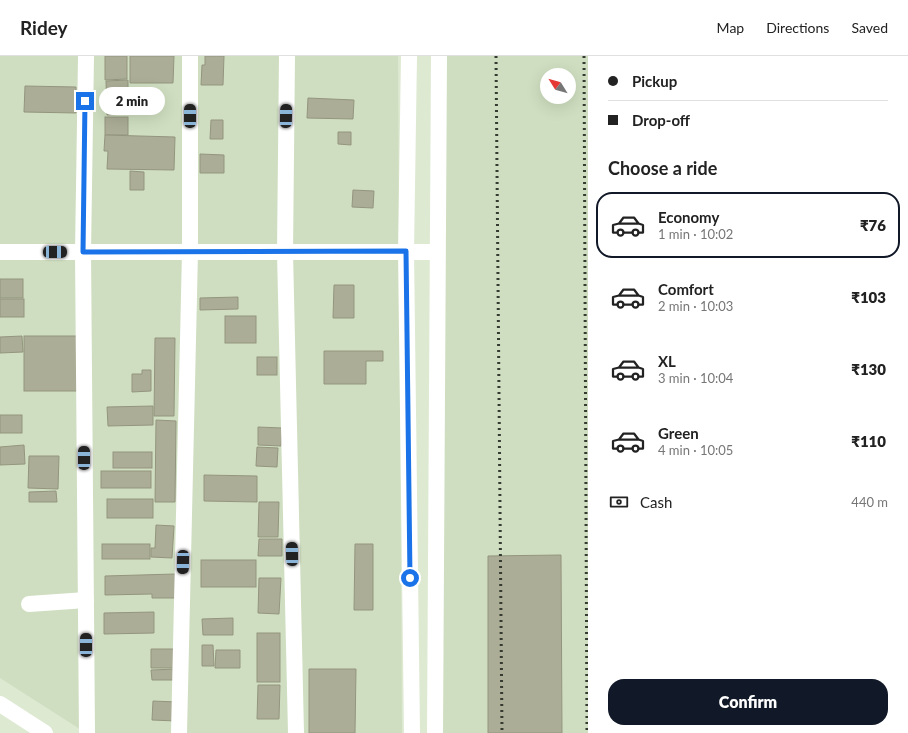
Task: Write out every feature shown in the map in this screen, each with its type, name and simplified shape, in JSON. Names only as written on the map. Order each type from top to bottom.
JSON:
[{"type":"street","points":[[86,56],[83,252],[87,733]]},
{"type":"street","points":[[179,733],[190,252],[190,56]]},
{"type":"street","points":[[287,56],[285,252],[296,733]]},
{"type":"street","points":[[409,56],[406,251],[412,733]]},
{"type":"street","points":[[435,733],[439,56]]},
{"type":"street","points":[[0,252],[437,252]]},
{"type":"street","points":[[29,604],[86,600]]},
{"type":"street","points":[[0,704],[45,733]]},
{"type":"shaded area","points":[[0,56],[398,56],[402,733],[86,733],[0,678]]},
{"type":"shaded area","points":[[440,56],[588,56],[588,733],[442,733]]},
{"type":"building","points":[[105,56],[127,56],[127,79],[105,80]]},
{"type":"building","points":[[130,56],[174,56],[173,83],[130,83]]},
{"type":"building","points":[[205,56],[224,56],[223,85],[201,85],[202,65],[205,65]]},
{"type":"building","points":[[128,80],[128,114],[107,115],[106,81]]},
{"type":"building","points":[[25,86],[76,87],[76,113],[24,112]]},
{"type":"building","points":[[308,98],[354,100],[353,119],[307,118]]},
{"type":"building","points":[[105,117],[128,117],[128,135],[105,135]]},
{"type":"building","points":[[211,120],[223,120],[223,139],[210,139]]},
{"type":"building","points":[[338,132],[351,132],[351,145],[338,144]]},
{"type":"building","points":[[105,135],[175,137],[174,170],[107,169],[108,151],[104,151]]},
{"type":"building","points":[[200,154],[224,155],[224,173],[200,173]]},
{"type":"building","points":[[130,171],[144,172],[144,190],[130,190]]},
{"type":"building","points":[[353,190],[374,191],[373,208],[352,207]]},
{"type":"building","points":[[0,279],[23,279],[23,298],[0,298]]},
{"type":"building","points":[[334,285],[354,285],[354,318],[333,318]]},
{"type":"building","points":[[238,297],[238,309],[200,310],[200,298]]},
{"type":"building","points":[[0,299],[24,299],[24,317],[0,317]]},
{"type":"building","points":[[225,316],[256,316],[256,343],[225,343]]},
{"type":"building","points":[[22,336],[23,352],[0,353],[0,337]]},
{"type":"building","points":[[24,336],[77,336],[77,391],[24,391]]},
{"type":"building","points":[[155,338],[175,338],[174,416],[154,416]]},
{"type":"building","points":[[324,351],[383,351],[383,361],[366,361],[366,384],[324,384]]},
{"type":"building","points":[[257,357],[277,357],[277,375],[257,375]]},
{"type":"building","points":[[142,370],[151,370],[151,391],[132,392],[132,374],[142,374]]},
{"type":"building","points":[[153,406],[153,425],[108,426],[107,407]]},
{"type":"building","points":[[0,415],[22,415],[22,433],[0,433]]},
{"type":"building","points":[[156,420],[176,421],[175,502],[155,502]]},
{"type":"building","points":[[258,427],[282,428],[281,446],[258,445]]},
{"type":"building","points":[[24,445],[25,464],[0,465],[0,447]]},
{"type":"building","points":[[257,447],[278,448],[277,467],[256,466]]},
{"type":"building","points":[[113,452],[152,452],[152,468],[113,468]]},
{"type":"building","points":[[29,456],[59,456],[58,489],[28,488]]},
{"type":"building","points":[[101,471],[151,471],[151,488],[101,488]]},
{"type":"building","points":[[204,475],[257,476],[257,502],[204,501]]},
{"type":"building","points":[[56,491],[57,502],[29,502],[29,492]]},
{"type":"building","points":[[107,499],[153,499],[153,518],[107,518]]},
{"type":"building","points":[[259,502],[279,502],[278,537],[258,537]]},
{"type":"building","points":[[156,525],[174,526],[172,558],[151,557],[151,548],[155,548]]},
{"type":"building","points":[[259,539],[282,539],[282,556],[258,556]]},
{"type":"building","points":[[102,544],[150,544],[150,559],[102,559]]},
{"type":"building","points":[[355,544],[373,544],[373,610],[354,610]]},
{"type":"building","points":[[561,555],[562,733],[488,733],[488,556]]},
{"type":"building","points":[[201,560],[256,560],[256,587],[201,587]]},
{"type":"building","points":[[175,574],[176,598],[152,598],[152,594],[105,595],[105,576]]},
{"type":"building","points":[[259,578],[281,578],[279,614],[258,613]]},
{"type":"building","points":[[154,612],[154,633],[104,634],[104,613]]},
{"type":"building","points":[[233,618],[233,635],[203,635],[202,619]]},
{"type":"building","points":[[257,633],[280,633],[280,682],[257,682]]},
{"type":"building","points":[[202,645],[213,645],[214,666],[202,666]]},
{"type":"building","points":[[151,649],[176,649],[175,668],[151,668]]},
{"type":"building","points":[[216,650],[240,650],[240,668],[215,668]]},
{"type":"building","points":[[177,669],[177,680],[152,680],[151,670]]},
{"type":"building","points":[[309,669],[356,669],[355,733],[309,733]]},
{"type":"building","points":[[258,685],[280,685],[279,719],[257,719]]},
{"type":"building","points":[[153,701],[177,702],[176,721],[152,720]]},
{"type":"railway","points":[[496,56],[502,733]]},
{"type":"railway","points":[[584,56],[587,733]]},
{"type":"route","points":[[85,101],[83,252],[406,251],[410,578]]}]
